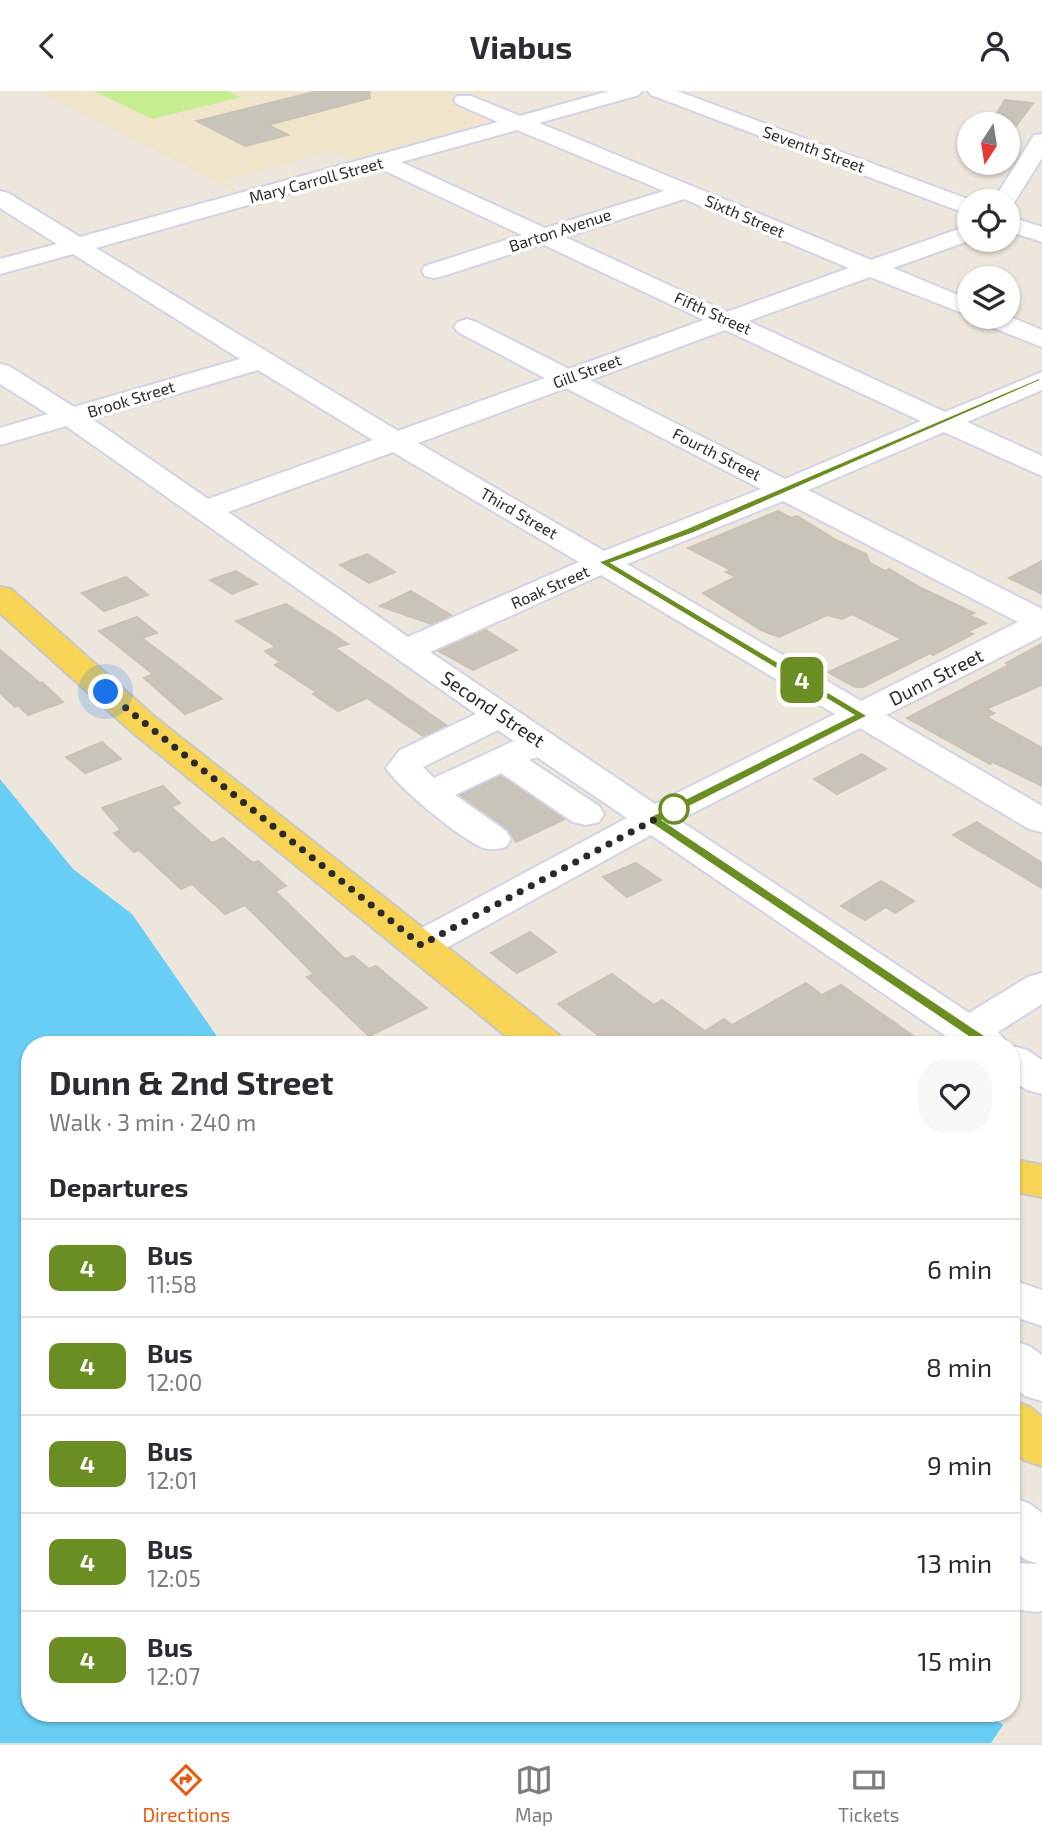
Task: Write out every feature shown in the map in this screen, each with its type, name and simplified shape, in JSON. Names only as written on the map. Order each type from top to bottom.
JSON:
[{"type":"main road","points":[[0,596],[144,725],[533,1036]]},
{"type":"main road","points":[[1020,1177],[1042,1181]]},
{"type":"main road","points":[[1020,1427],[1042,1445]]},
{"type":"street","name":"Mary Carroll Street","points":[[0,267],[632,91]]},
{"type":"street","name":"Seventh Street","points":[[658,91],[957,203]]},
{"type":"street","name":"Sixth Street","points":[[464,100],[957,304]]},
{"type":"street","points":[[1011,189],[1042,140]]},
{"type":"street","name":"Fifth Street","points":[[383,162],[1042,467]]},
{"type":"street","name":"Barton Avenue","points":[[434,271],[686,191]]},
{"type":"street","name":"Third Street","points":[[0,198],[262,361],[1042,821]]},
{"type":"street","points":[[1020,227],[1042,235]]},
{"type":"street","name":"Gill Street","points":[[204,512],[957,237]]},
{"type":"street","name":"Fourth Street","points":[[467,327],[1042,622]]},
{"type":"street","points":[[1017,329],[1042,339]]},
{"type":"street","name":"Brook Street","points":[[0,437],[262,361]]},
{"type":"street","name":"Second Street","points":[[0,372],[71,417],[500,716],[976,1036]]},
{"type":"street","name":"Roak Street","points":[[407,650],[604,562],[690,530],[1042,380]]},
{"type":"street","name":"Dunn Street","points":[[421,945],[653,819],[862,716],[1042,622]]},
{"type":"street","points":[[493,839],[429,793],[404,768],[412,757],[500,716]]},
{"type":"street","points":[[429,793],[541,742]]},
{"type":"street","points":[[503,759],[586,814]]},
{"type":"street","points":[[981,1036],[1042,986]]},
{"type":"street","points":[[1020,1065],[1042,1080]]},
{"type":"street","points":[[1020,1301],[1042,1308]]},
{"type":"street","points":[[1020,1365],[1042,1383]]},
{"type":"street","points":[[1020,1525],[1042,1542]]},
{"type":"street","points":[[1020,1587],[1038,1589],[1042,1586]]},
{"type":"shaded area","points":[[37,91],[498,91],[451,104],[489,122],[350,160],[332,151],[223,181],[240,191],[236,192]]},
{"type":"green space","points":[[94,91],[228,91],[241,97],[152,119]]},
{"type":"water","points":[[0,779],[73,869],[132,914],[217,1036],[21,1036],[21,1722],[998,1722],[1037,1743],[0,1743]]},
{"type":"pier","points":[[1005,1722],[1039,1740],[1041,1743],[991,1743]]},
{"type":"building","points":[[318,91],[369,91],[370,98],[268,125],[288,135],[245,146],[197,121]]},
{"type":"building","points":[[1005,100],[1033,103],[1020,121],[1020,112],[998,112]]},
{"type":"building","points":[[778,511],[791,518],[797,516],[838,541],[866,554],[870,563],[885,571],[889,569],[921,588],[974,613],[969,615],[986,623],[967,632],[973,634],[933,655],[930,653],[863,687],[855,687],[828,672],[902,639],[852,614],[842,619],[827,615],[779,637],[761,630],[703,593],[736,577],[726,572],[731,570],[688,548]]},
{"type":"building","points":[[367,554],[395,572],[369,583],[340,565]]},
{"type":"building","points":[[1042,561],[1042,594],[1009,578]]},
{"type":"building","points":[[236,571],[257,584],[232,594],[210,580]]},
{"type":"building","points":[[126,577],[148,595],[104,611],[82,593]]},
{"type":"building","points":[[411,591],[451,615],[431,624],[380,606]]},
{"type":"building","points":[[286,604],[348,644],[335,648],[446,725],[423,736],[367,698],[338,711],[313,694],[316,692],[275,665],[280,662],[265,651],[276,647],[236,621]]},
{"type":"building","points":[[137,617],[157,633],[142,638],[222,699],[185,714],[144,678],[153,674],[99,631]]},
{"type":"building","points":[[486,630],[517,650],[473,670],[439,651]]},
{"type":"building","points":[[1042,644],[1042,685],[986,709],[994,713],[987,717],[1042,748],[1042,786],[993,762],[990,764],[907,718],[1009,665],[1006,663]]},
{"type":"building","points":[[0,650],[63,702],[28,715],[18,705],[15,707],[0,693]]},
{"type":"building","points":[[102,742],[121,759],[85,773],[66,757]]},
{"type":"building","points":[[862,754],[886,769],[837,794],[814,779]]},
{"type":"building","points":[[501,776],[565,819],[516,842],[508,829],[460,795]]},
{"type":"building","points":[[163,786],[180,803],[171,807],[212,843],[223,838],[253,863],[258,861],[286,886],[275,891],[345,959],[353,956],[369,969],[376,966],[427,1008],[369,1036],[307,977],[314,974],[245,905],[225,914],[192,884],[181,889],[139,850],[134,852],[114,833],[121,830],[102,808]]},
{"type":"building","points":[[977,822],[1042,863],[1042,888],[953,835]]},
{"type":"building","points":[[636,863],[661,880],[627,897],[603,877]]},
{"type":"building","points":[[881,881],[914,901],[895,913],[886,907],[865,920],[841,906]]},
{"type":"building","points":[[530,932],[556,952],[517,973],[491,953]]},
{"type":"building","points":[[612,974],[654,1005],[662,1000],[705,1031],[724,1019],[732,1025],[806,983],[822,995],[841,985],[913,1036],[599,1036],[558,1004]]},
{"type":"bus line","name":"4","points":[[975,1036],[653,819],[862,716],[695,619],[604,562],[620,559],[760,501],[957,414],[1042,380]]},
{"type":"route","points":[[106,692],[421,945],[676,808],[674,809]]}]
